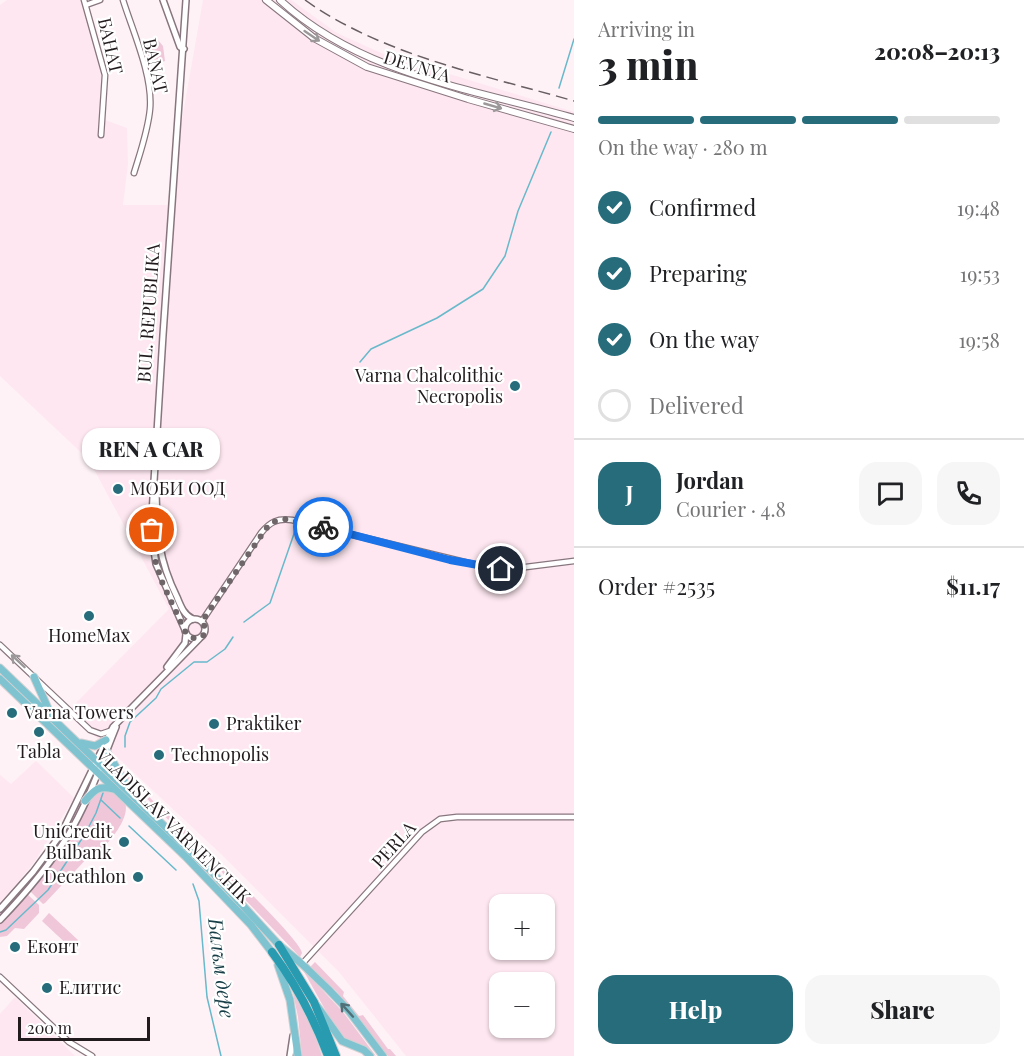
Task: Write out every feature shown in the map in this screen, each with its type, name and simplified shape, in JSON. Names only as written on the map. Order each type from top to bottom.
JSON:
[{"type":"highway","points":[[279,945],[314,1002],[336,1056]]},
{"type":"highway","points":[[272,952],[283,966],[308,1009],[328,1056]]},
{"type":"main road","name":"DEVNYA","points":[[267,0],[314,38],[367,67],[574,129]]},
{"type":"main road","name":"DEVNYA","points":[[280,0],[324,35],[371,59],[420,76],[574,118]]},
{"type":"main road","name":"VLADISLAV VARNENCHIK","points":[[0,668],[211,872],[279,945],[302,964],[348,1010],[383,1056]]},
{"type":"main road","points":[[34,677],[52,717]]},
{"type":"main road","name":"VLADISLAV VARNENCHIK","points":[[0,679],[96,770],[251,925],[272,952],[286,984],[298,1056]]},
{"type":"main road","points":[[79,743],[95,746],[106,740]]},
{"type":"main road","points":[[107,752],[135,798]]},
{"type":"main road","points":[[86,801],[97,788],[104,786],[115,789]]},
{"type":"main road","points":[[314,1002],[339,1038],[345,1043],[364,1050],[370,1056]]},
{"type":"street","points":[[85,3],[100,0]]},
{"type":"street","name":"BANAT","points":[[123,0],[150,94],[148,122],[134,173]]},
{"type":"street","points":[[163,0],[180,47],[184,49]]},
{"type":"street","name":"BUL. REPUBLIKA","points":[[186,0],[155,465],[157,524],[161,557],[183,611],[193,619]]},
{"type":"street","name":"БАНАТ","points":[[85,3],[105,75],[101,135]]},
{"type":"street","points":[[155,465],[152,522],[154,557],[162,582],[186,631],[191,638],[199,639]]},
{"type":"street","points":[[202,621],[261,533],[270,523],[280,519],[490,568],[533,567],[574,561]]},
{"type":"street","points":[[161,676],[184,644],[187,624],[193,619],[202,621]]},
{"type":"street","points":[[0,920],[26,893],[72,829],[86,801],[110,731],[161,676],[204,635],[206,630],[202,621]]},
{"type":"street","points":[[0,645],[90,730],[101,734],[110,731]]},
{"type":"street","points":[[99,762],[107,752],[118,722]]},
{"type":"street","points":[[0,909],[33,872],[61,834],[96,770]]},
{"type":"street","name":"PERLA","points":[[302,964],[422,832],[440,819],[574,817]]},
{"type":"street","points":[[0,977],[69,1041],[92,1056]]},
{"type":"street","points":[[290,1056],[294,1026]]},
{"type":"shaded area","points":[[7,0],[87,0],[107,69],[105,120],[127,128],[128,164],[123,205],[167,205],[203,0],[291,0],[337,33],[381,53],[574,112],[574,1056],[406,1056],[339,972],[221,854],[68,711],[169,609],[89,460],[0,376],[0,5]]},
{"type":"shaded area","points":[[157,39],[163,46],[165,61],[148,67],[141,46]]},
{"type":"shaded area","points":[[36,761],[74,798],[35,861],[0,902],[0,775],[11,784]]},
{"type":"shaded area","points":[[116,763],[262,905],[296,943],[302,953],[300,957],[230,884],[218,866],[122,774]]},
{"type":"shaded area","points":[[89,778],[94,781],[87,797],[104,786],[121,796],[126,811],[119,828],[95,857],[91,854],[45,903],[43,904],[29,890],[26,893],[39,905],[39,913],[24,929],[15,928],[7,936],[0,937],[0,909],[61,834]]},
{"type":"shaded area","points":[[49,913],[78,940],[73,950],[42,921]]},
{"type":"shaded area","points":[[315,962],[344,992],[343,996],[359,1016],[363,1015],[388,1049],[396,1056],[388,1056],[336,991],[310,967]]},
{"type":"shaded area","points":[[302,968],[343,1012],[376,1056],[345,1041],[338,1033]]},
{"type":"shaded area","points":[[291,984],[311,1023],[322,1056],[302,1056],[298,1017]]},
{"type":"shaded area","points":[[15,997],[75,1056],[0,1056],[0,1014]]},
{"type":"waterway","points":[[559,88],[574,39]]},
{"type":"waterway","points":[[360,362],[371,349],[437,318],[483,289],[505,256],[518,211],[551,132]]},
{"type":"waterway","points":[[244,622],[270,603],[296,528]]},
{"type":"waterway","points":[[125,747],[125,736],[130,722],[156,698],[161,689],[194,662],[207,662],[225,649],[233,637]]},
{"type":"waterway","points":[[0,932],[6,930],[48,890],[85,834],[103,793]]},
{"type":"waterway","name":"Балъм дере","points":[[101,800],[120,818]]},
{"type":"waterway","name":"Балъм дере","points":[[129,826],[176,870]]},
{"type":"waterway","name":"Балъм дере","points":[[193,884],[199,901],[207,997],[221,1056]]},
{"type":"railway","points":[[305,0],[335,19],[400,49],[470,72],[574,101]]},
{"type":"way so far","points":[[152,530],[154,557],[162,582],[186,633],[191,638],[199,639],[206,630],[202,621],[270,523],[284,519],[323,527]]},
{"type":"place","name":"Varna Chalcolithic Necropolis","points":[[515,386]]},
{"type":"place","name":"МОБИ ООД","points":[[118,489]]},
{"type":"place","name":"REN A CAR","points":[[152,530]]},
{"type":"place","name":"HomeMax","points":[[89,616]]},
{"type":"place","name":"Varna Towers","points":[[12,713]]},
{"type":"place","name":"Praktiker","points":[[214,724]]},
{"type":"place","name":"Tabla","points":[[39,732]]},
{"type":"place","name":"Technopolis","points":[[159,755]]},
{"type":"place","name":"UniCredit Bulbank","points":[[124,842]]},
{"type":"place","name":"Decathlon","points":[[138,877]]},
{"type":"place","name":"Еконт","points":[[15,947]]},
{"type":"place","name":"Елитис","points":[[47,988]]},
{"type":"route","points":[[323,527],[450,560],[501,569]]}]
